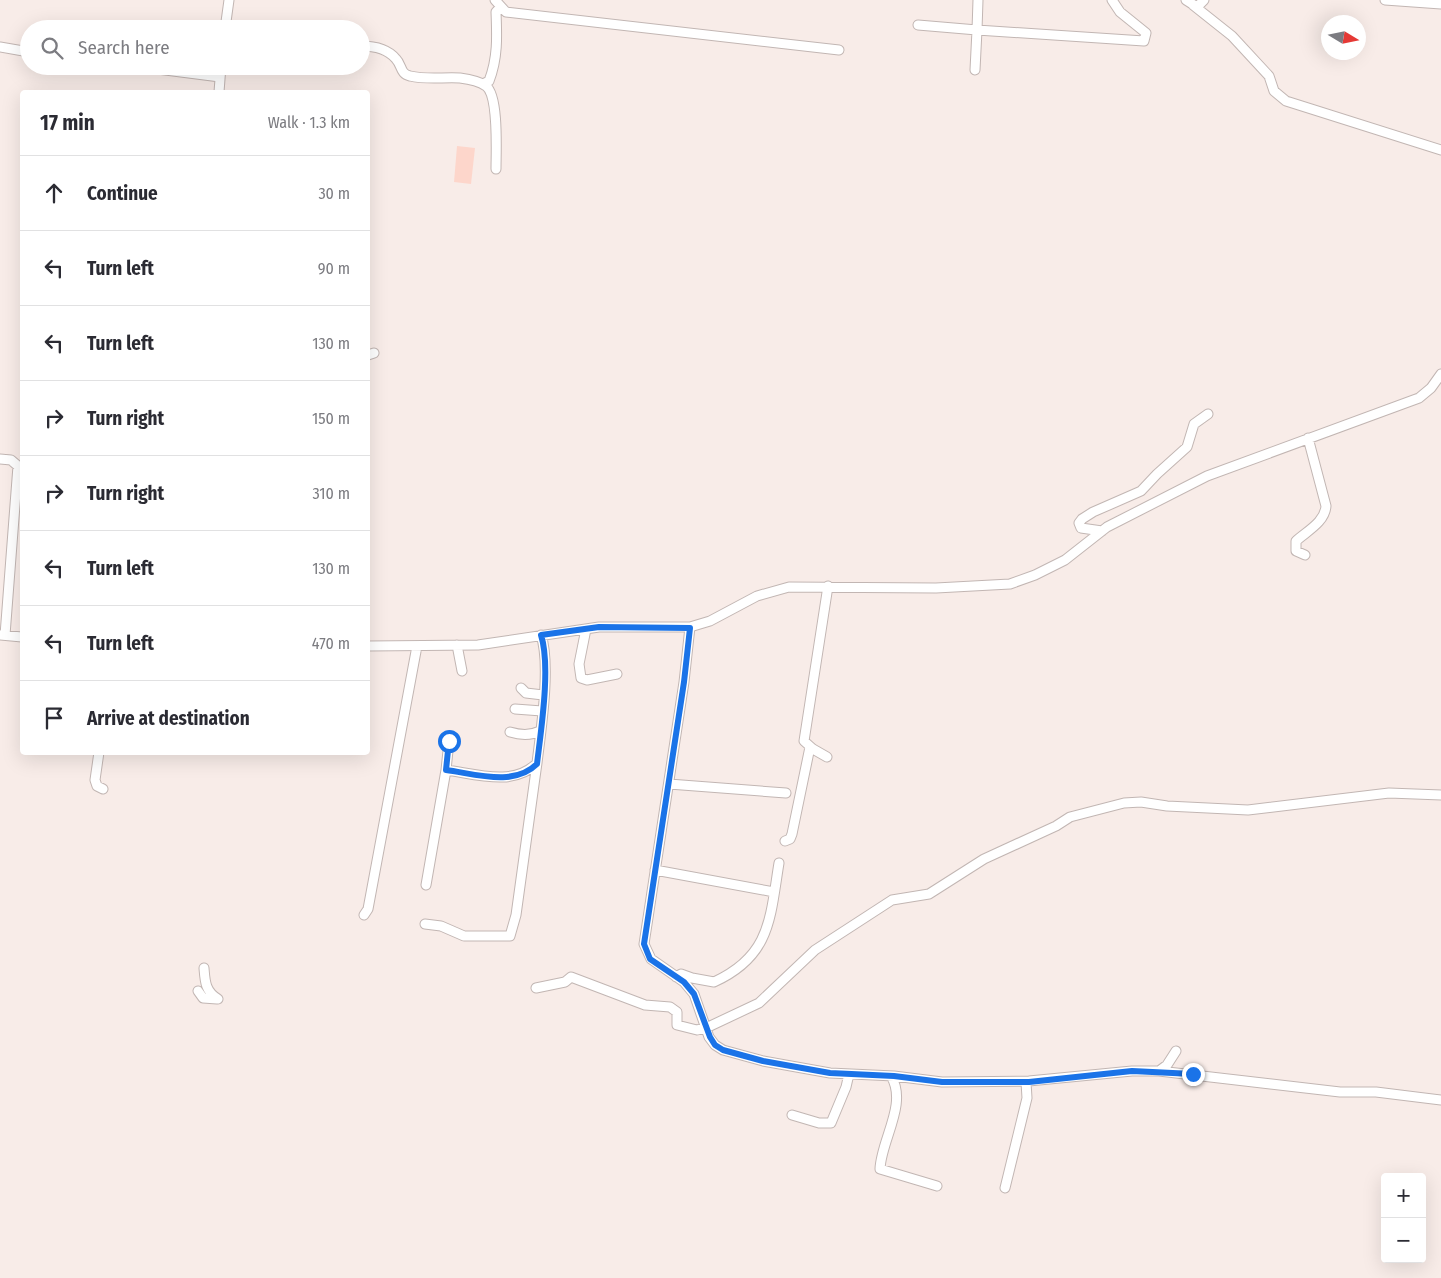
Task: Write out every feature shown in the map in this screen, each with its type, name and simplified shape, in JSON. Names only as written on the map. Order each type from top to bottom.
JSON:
[{"type":"street","points":[[226,20],[229,0]]},
{"type":"street","points":[[975,70],[978,0]]},
{"type":"street","points":[[918,25],[1144,41],[1146,33],[1120,12],[1112,0]]},
{"type":"street","points":[[1189,3],[1197,7],[1204,0]]},
{"type":"street","points":[[1385,0],[1441,4]]},
{"type":"street","points":[[1189,3],[1232,36],[1269,76],[1274,91],[1286,101],[1441,150]]},
{"type":"street","points":[[498,4],[506,12],[543,17],[839,50]]},
{"type":"street","points":[[483,84],[489,81],[497,48],[496,12],[498,4]]},
{"type":"street","points":[[370,46],[376,46],[396,59],[402,70],[409,76],[432,79],[460,78],[483,84],[492,93],[496,169]]},
{"type":"street","points":[[0,47],[20,50]]},
{"type":"street","points":[[204,75],[220,77],[219,90]]},
{"type":"street","points":[[370,646],[493,643],[614,626],[690,628],[710,621],[757,596],[779,588],[828,586],[936,588],[1010,584],[1035,575],[1065,560],[1081,549],[1102,530],[1206,476],[1419,398],[1431,388],[1441,374]]},
{"type":"street","points":[[1102,530],[1081,528],[1080,523],[1082,519],[1093,512],[1141,491],[1187,447],[1194,424],[1208,414]]},
{"type":"street","points":[[1305,555],[1296,551],[1296,541],[1311,530],[1323,516],[1326,506],[1308,438]]},
{"type":"street","points":[[0,459],[12,460],[18,466],[3,635],[20,637]]},
{"type":"street","points":[[827,757],[804,741],[804,734],[828,586]]},
{"type":"street","points":[[690,628],[669,784],[644,944],[650,959],[676,977],[694,994],[706,1028],[715,1045],[723,1050],[802,1069],[942,1082],[1026,1082],[1132,1071],[1159,1071],[1340,1092],[1376,1092],[1441,1100]]},
{"type":"street","points":[[586,629],[579,664],[581,678],[587,680],[617,674]]},
{"type":"street","points":[[425,924],[441,926],[464,936],[510,936],[516,916],[537,764],[543,695],[544,645],[541,635]]},
{"type":"street","points":[[457,645],[462,671]]},
{"type":"street","points":[[364,915],[385,824],[417,646]]},
{"type":"street","points":[[521,688],[526,693],[543,695]]},
{"type":"street","points":[[515,709],[542,711]]},
{"type":"street","points":[[510,732],[530,734],[540,731]]},
{"type":"street","points":[[426,885],[446,770],[449,741]]},
{"type":"street","points":[[785,841],[790,839],[792,834],[810,747]]},
{"type":"street","points":[[99,755],[95,780],[97,786],[103,789]]},
{"type":"street","points":[[446,770],[514,778],[530,771],[537,764]]},
{"type":"street","points":[[669,784],[786,792]]},
{"type":"street","points":[[536,988],[565,982],[571,977],[645,1006],[670,1007],[677,1012],[677,1025],[697,1030],[706,1028],[759,1003],[815,950],[892,900],[929,894],[984,859],[1056,826],[1070,817],[1124,803],[1141,802],[1167,806],[1248,810],[1389,793],[1441,796]]},
{"type":"street","points":[[676,977],[681,974],[714,982],[748,961],[769,927],[779,863]]},
{"type":"street","points":[[655,870],[774,892]]},
{"type":"street","points":[[198,991],[203,998],[219,999],[206,986],[204,968]]},
{"type":"street","points":[[1159,1071],[1167,1065],[1176,1051]]},
{"type":"street","points":[[792,1115],[831,1123],[846,1087],[849,1074]]},
{"type":"street","points":[[891,1076],[897,1088],[895,1107],[880,1169],[937,1186]]},
{"type":"street","points":[[1005,1188],[1027,1098],[1026,1082]]},
{"type":"shaded area","points":[[457,146],[475,148],[471,184],[454,182]]},
{"type":"route","points":[[449,741],[446,770],[514,778],[530,771],[537,764],[544,680],[544,645],[541,635],[616,626],[690,628],[684,682],[644,944],[650,959],[684,982],[694,994],[710,1037],[719,1049],[802,1069],[830,1073],[920,1078],[942,1082],[1029,1082],[1132,1071],[1193,1074]]}]
